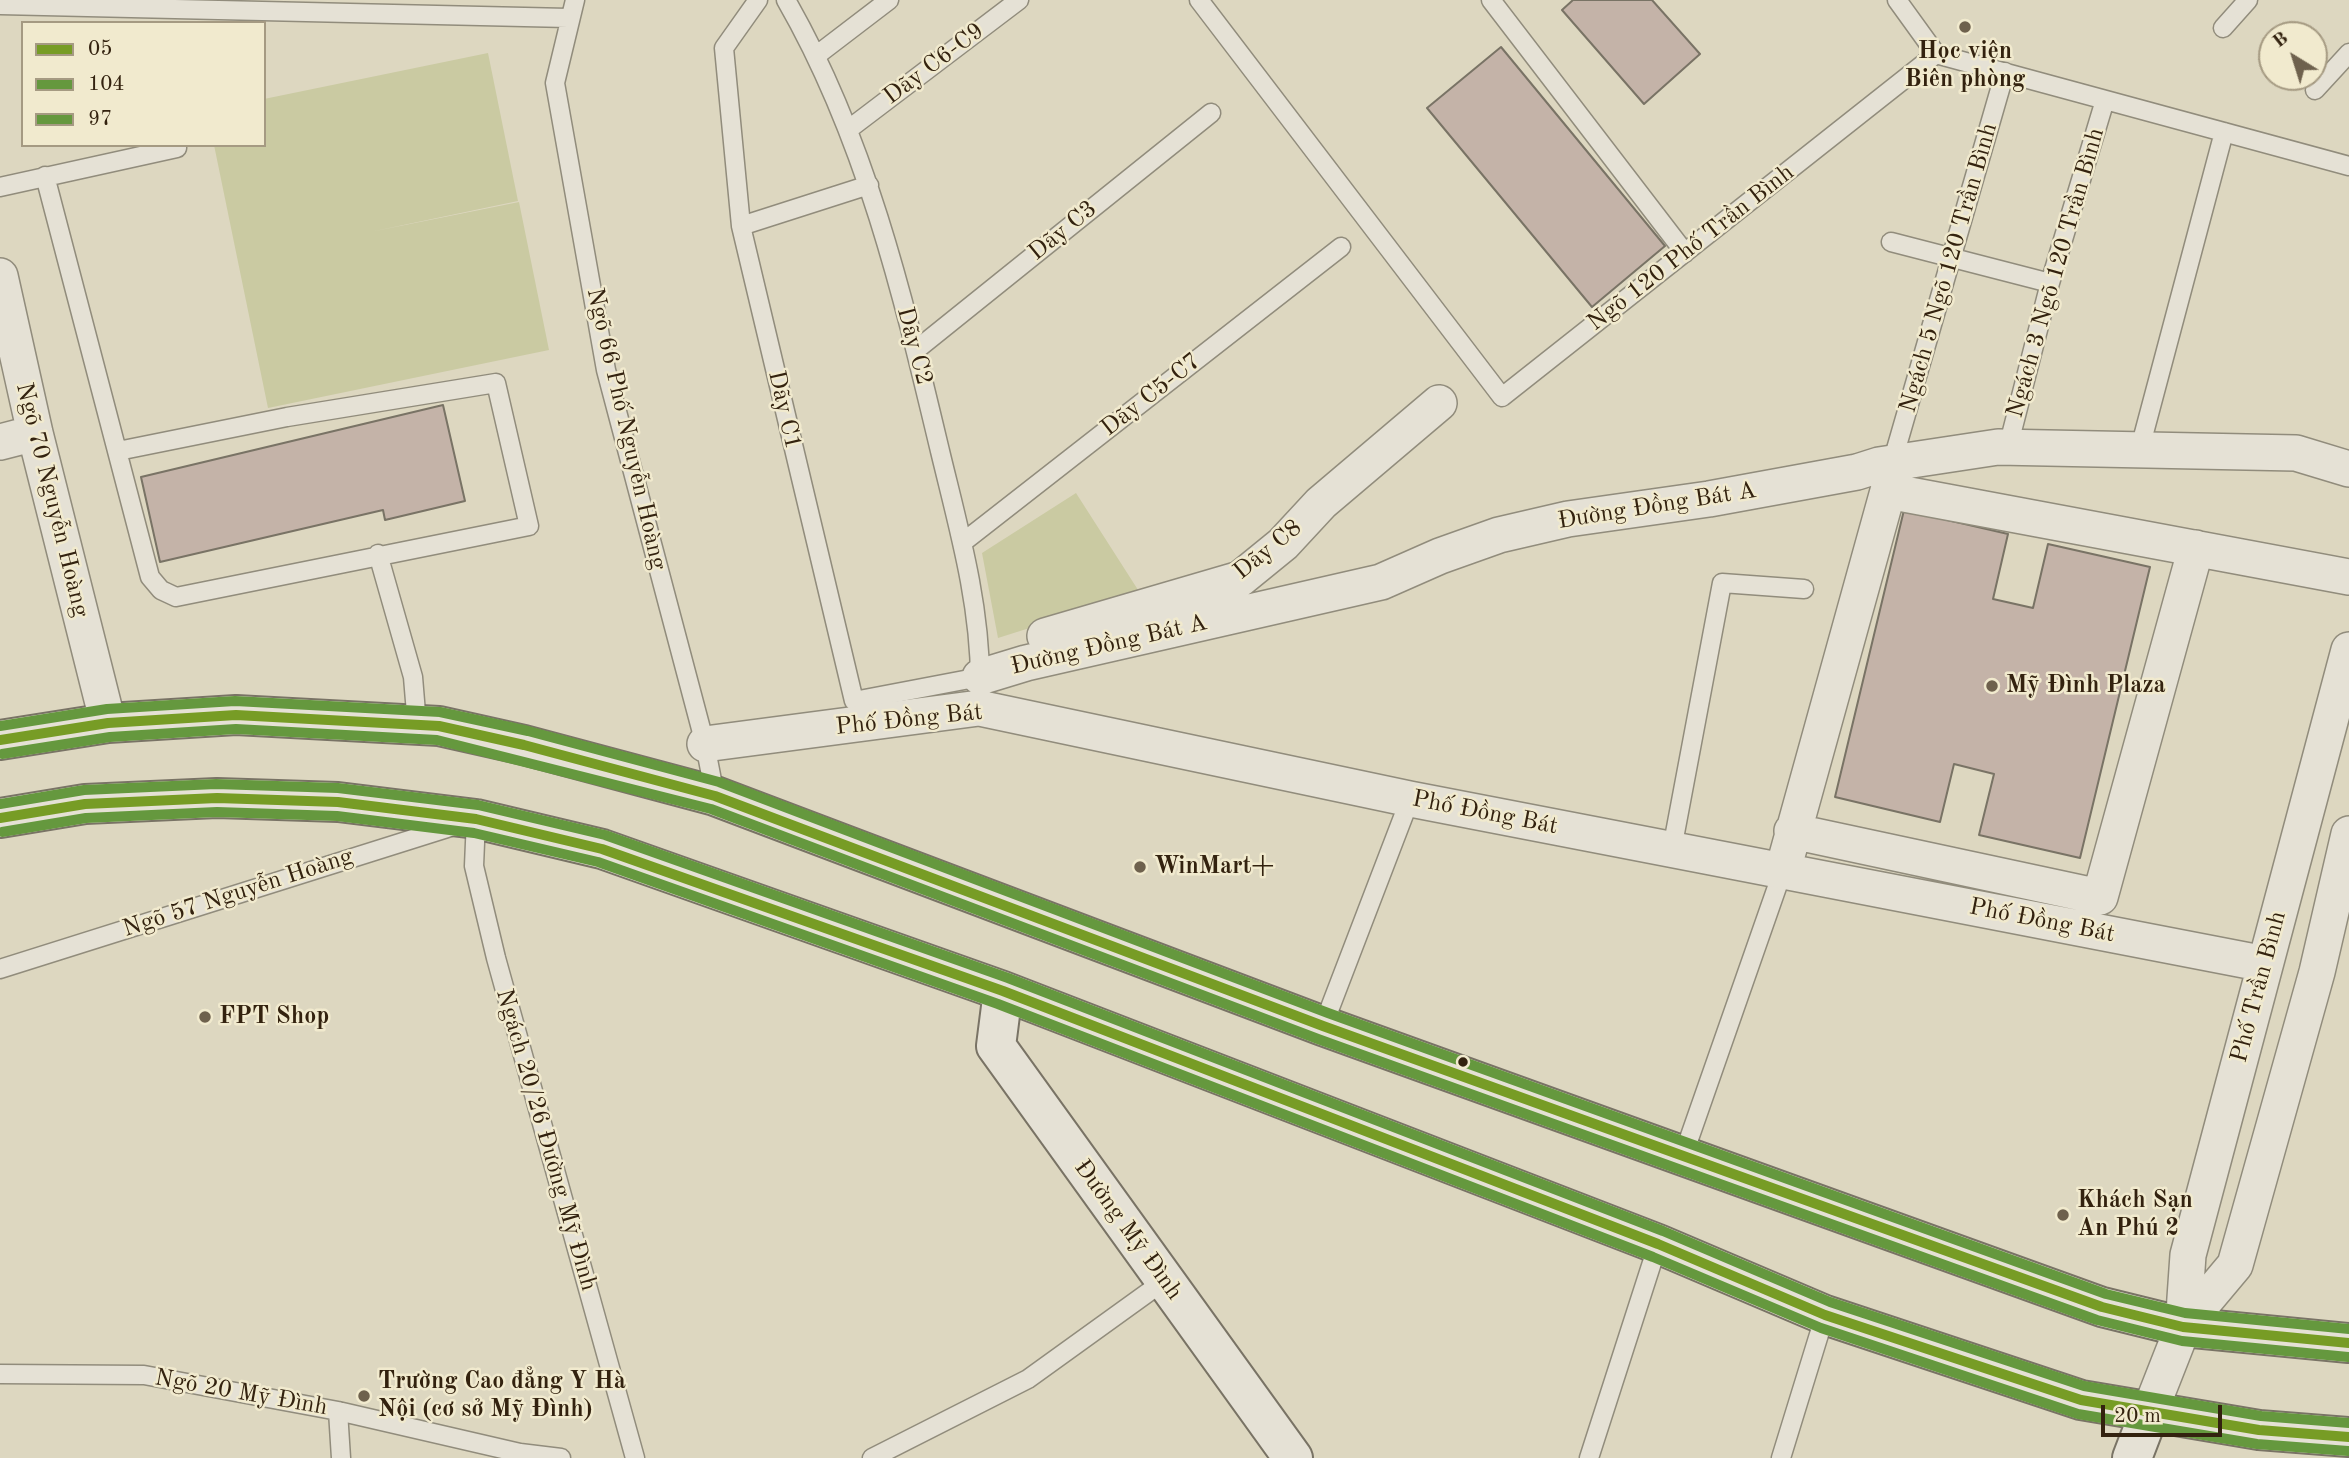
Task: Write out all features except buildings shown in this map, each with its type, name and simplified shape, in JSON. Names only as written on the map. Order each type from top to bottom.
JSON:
[{"type":"main road","points":[[0,740],[108,723],[236,715],[439,726],[524,745],[715,796],[1323,1026],[2102,1307],[2183,1327],[2349,1343]]},
{"type":"main road","points":[[0,818],[85,804],[217,798],[338,802],[476,819],[602,849],[1003,991],[1658,1244],[1825,1315],[2065,1396],[2259,1430],[2349,1437]]},
{"type":"main road","name":"Đường Mỹ Đình","points":[[1003,991],[996,1046],[1293,1458]]},
{"type":"main road","name":"Phố Trần Bình","points":[[2132,1458],[2150,1411]]},
{"type":"street","name":"Ngõ 70 Nguyễn Hoàng","points":[[0,276],[35,433],[108,723]]},
{"type":"street","name":"Dãy C8","points":[[979,679],[1240,579],[1283,544],[1321,503],[1439,403]]},
{"type":"street","points":[[0,442],[35,433]]},
{"type":"street","name":"Đường Đồng Bát A","points":[[979,679],[1026,663],[1381,582],[1440,556],[1499,535],[1568,519],[1709,499],[1892,463],[2008,447],[2140,448],[2296,453],[2349,468]]},
{"type":"street","points":[[1783,870],[1888,491],[2349,577]]},
{"type":"street","points":[[1792,831],[2100,897],[2196,548]]},
{"type":"street","name":"Phố Trần Bình","points":[[2150,1411],[2183,1327],[2188,1255],[2349,650]]},
{"type":"street","name":"Phố Đồng Bát","points":[[705,744],[979,679],[1410,799],[2265,964]]},
{"type":"street","name":"Phố Trần Bình","points":[[2183,1327],[2235,1265],[2317,972],[2347,851]]},
{"type":"lane","name":"Ngõ 66 Phố Nguyễn Hoàng","points":[[575,0],[568,18],[555,83],[606,370],[705,744],[715,796]]},
{"type":"lane","name":"Dãy C1","points":[[758,0],[724,48],[741,226],[854,701],[979,679]]},
{"type":"lane","name":"Dãy C2","points":[[786,0],[817,55],[849,129],[869,185],[916,350],[975,609],[979,679]]},
{"type":"lane","points":[[817,55],[889,0]]},
{"type":"lane","name":"Dãy C6-C9","points":[[849,129],[1020,0]]},
{"type":"lane","name":"Ngõ 120 Phố Trần Bình","points":[[1199,0],[1502,397],[1936,54]]},
{"type":"lane","points":[[1491,0],[1685,253]]},
{"type":"lane","points":[[1897,0],[1936,54],[2349,166]]},
{"type":"lane","points":[[2223,28],[2248,0]]},
{"type":"lane","points":[[0,5],[568,18]]},
{"type":"lane","points":[[2328,76],[2349,53]]},
{"type":"lane","name":"Ngách 5 Ngõ 120 Trần Bình","points":[[1892,463],[2004,72]]},
{"type":"lane","name":"Ngách 3 Ngõ 120 Trần Bình","points":[[2008,447],[2050,283],[2105,100]]},
{"type":"lane","name":"Dãy C3","points":[[916,350],[1211,113]]},
{"type":"lane","points":[[2140,448],[2224,132]]},
{"type":"lane","points":[[0,187],[177,148]]},
{"type":"lane","points":[[45,176],[150,577],[161,590],[176,597],[378,554],[529,526],[496,383],[287,417],[118,451]]},
{"type":"lane","points":[[741,226],[869,185]]},
{"type":"lane","points":[[1891,242],[2050,283]]},
{"type":"lane","name":"Dãy C5-C7","points":[[962,543],[1341,247]]},
{"type":"lane","points":[[378,554],[413,677],[417,725]]},
{"type":"lane","points":[[1672,849],[1722,583],[1804,590]]},
{"type":"lane","points":[[1323,1026],[1410,799]]},
{"type":"lane","name":"Ngõ 57 Nguyễn Hoàng","points":[[0,969],[476,819]]},
{"type":"lane","name":"Ngách 20/26 Đường Mỹ Đình","points":[[476,819],[474,866],[496,958],[635,1458]]},
{"type":"lane","points":[[1683,1156],[1783,870]]},
{"type":"lane","points":[[1589,1458],[1658,1244]]},
{"type":"lane","points":[[872,1458],[1028,1379],[1164,1281]]},
{"type":"lane","points":[[1781,1458],[1825,1315]]},
{"type":"lane","name":"Ngõ 20 Mỹ Đình","points":[[0,1374],[144,1375],[338,1411],[520,1452],[561,1458]]},
{"type":"lane","points":[[338,1411],[341,1458]]},
{"type":"green space","points":[[488,53],[518,201],[370,232],[519,202],[549,350],[268,408],[214,147],[266,147],[266,99]]},
{"type":"green space","points":[[1076,493],[1140,593],[998,638],[982,553]]},
{"type":"transit line","name":"97","points":[[0,726],[107,709],[235,701],[440,712],[528,731],[719,782],[1328,1013],[2106,1294],[2185,1313],[2349,1329]]},
{"type":"transit line","name":"05","points":[[0,740],[108,723],[236,715],[439,726],[524,745],[715,796],[1323,1026],[2102,1307],[2183,1327],[2349,1343]]},
{"type":"transit line","name":"104","points":[[2,754],[110,737],[236,729],[437,740],[711,809],[1318,1039],[2097,1320],[2182,1341],[2348,1357]]},
{"type":"transit line","name":"97","points":[[0,804],[84,790],[216,784],[338,788],[478,805],[605,835],[1008,978],[1663,1231],[1830,1302],[2084,1386],[2261,1416],[2349,1423]]},
{"type":"transit line","name":"05","points":[[0,818],[85,804],[217,798],[338,802],[476,819],[602,849],[1003,991],[1658,1244],[1825,1315],[2081,1400],[2259,1430],[2349,1437]]},
{"type":"transit line","name":"104","points":[[2,832],[86,818],[217,812],[337,816],[474,833],[598,862],[998,1004],[1653,1257],[1821,1328],[2078,1414],[2257,1444],[2348,1451]]},
{"type":"place","name":"Học viện Biên phòng","points":[[1965,27]]},
{"type":"place","name":"Mỹ Đình Plaza","points":[[1992,686]]},
{"type":"place","name":"WinMart+","points":[[1140,867]]},
{"type":"place","name":"FPT Shop","points":[[205,1017]]},
{"type":"place","name":"Khách Sạn An Phú 2","points":[[2063,1215]]},
{"type":"place","name":"Trường Cao đẳng Y Hà Nội (cơ sở Mỹ Đình)","points":[[364,1396]]}]
